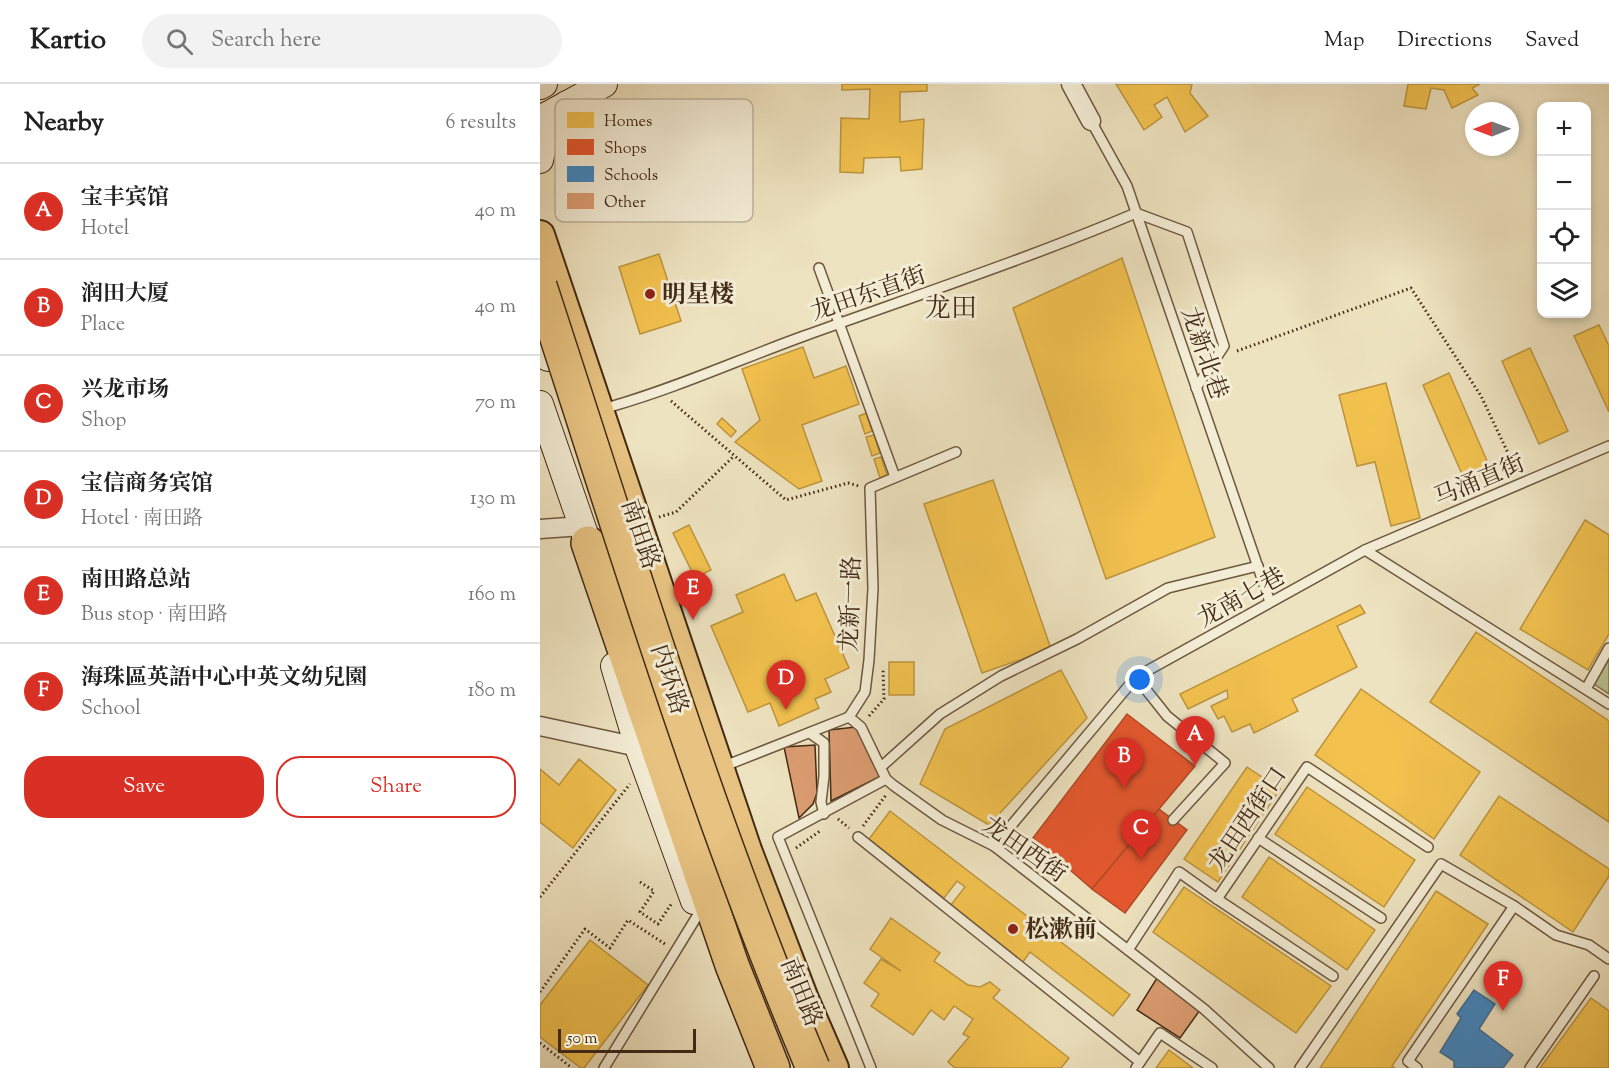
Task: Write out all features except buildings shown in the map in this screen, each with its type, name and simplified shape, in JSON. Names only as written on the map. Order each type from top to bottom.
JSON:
[{"type":"highway","name":"内环路","points":[[540,286],[736,872],[772,969],[813,1068]]},
{"type":"highway","name":"内环路","points":[[542,345],[708,845],[749,959],[796,1068]]},
{"type":"highway","points":[[585,534],[732,965],[773,1068]]},
{"type":"main road","points":[[576,99],[604,84]]},
{"type":"main road","points":[[540,119],[555,111]]},
{"type":"main road","points":[[540,160],[544,142],[555,124]]},
{"type":"main road","name":"南田路","points":[[540,235],[768,906],[834,1068]]},
{"type":"main road","name":"南田路","points":[[542,345],[552,403],[575,471],[737,919],[796,1068]]},
{"type":"main road","points":[[575,471],[585,534],[606,633],[641,757],[699,913],[762,1068]]},
{"type":"main road","points":[[737,919],[768,906]]},
{"type":"main road","points":[[773,1011],[804,999]]},
{"type":"street","points":[[1071,84],[1091,121]]},
{"type":"street","points":[[540,530],[585,534]]},
{"type":"street","points":[[540,726],[641,757]]},
{"type":"lane","name":"龙新北巷","points":[[1091,121],[1127,186],[1270,602]]},
{"type":"lane","name":"龙田东直街","points":[[613,406],[660,392],[1068,242],[1136,213]]},
{"type":"lane","points":[[1136,213],[1187,232],[1224,345],[1196,388]]},
{"type":"lane","points":[[819,268],[896,477]]},
{"type":"lane","name":"马涌直街","points":[[1365,550],[1609,446]]},
{"type":"lane","points":[[870,488],[956,452]]},
{"type":"lane","name":"龙新一路","points":[[849,717],[865,692],[869,660],[873,588],[870,488]]},
{"type":"lane","points":[[1365,550],[1609,704]]},
{"type":"lane","name":"龙南七巷","points":[[1136,677],[1365,550]]},
{"type":"lane","points":[[881,767],[940,714],[1001,676],[1077,639],[1167,588],[1258,566]]},
{"type":"lane","points":[[1586,689],[1609,648]]},
{"type":"lane","points":[[994,846],[1136,677],[1167,716],[1224,763],[1173,820]]},
{"type":"lane","points":[[720,768],[849,717],[861,727],[886,779],[778,837],[871,1068]]},
{"type":"lane","points":[[810,733],[824,742],[825,776],[821,802],[824,814]]},
{"type":"lane","name":"龙田西街口","points":[[1128,950],[1179,872],[1217,899],[1307,767],[1428,847]]},
{"type":"lane","name":"龙田西街","points":[[886,779],[942,820],[994,846],[1204,1009],[1269,1068]]},
{"type":"lane","points":[[858,837],[1138,1065],[1160,1033],[1212,1068]]},
{"type":"lane","points":[[1258,838],[1382,918]]},
{"type":"lane","points":[[1300,1068],[1442,864],[1514,906],[1556,935],[1589,945],[1609,959]]},
{"type":"lane","points":[[1217,899],[1333,976]]},
{"type":"lane","points":[[1417,1068],[1408,1061],[1514,906]]},
{"type":"lane","points":[[604,1068],[699,913]]},
{"type":"lane","points":[[1530,1068],[1594,976]]},
{"type":"path","points":[[1215,358],[1411,288],[1481,396],[1522,483]]},
{"type":"path","points":[[660,392],[786,500],[848,483],[870,488]]},
{"type":"path","points":[[638,525],[676,512],[734,456]]},
{"type":"path","points":[[540,897],[641,757]]},
{"type":"path","points":[[830,825],[839,819],[857,835],[888,792]]},
{"type":"path","points":[[785,855],[821,831]]},
{"type":"path","points":[[640,882],[654,891],[640,912],[658,924],[687,881]]},
{"type":"path","points":[[540,992],[585,929],[610,948],[628,920],[675,950]]},
{"type":"path","points":[[540,1043],[572,1068]]},
{"type":"green space","points":[[1609,659],[1609,694],[1594,684]]},
{"type":"place","name":"明星楼","points":[[650,294]]},
{"type":"place","name":"南田路总站","points":[[693,620]]},
{"type":"place","name":"宝信商务宾馆","points":[[786,710]]},
{"type":"place","name":"宝丰宾馆","points":[[1195,766]]},
{"type":"place","name":"润田大厦","points":[[1124,788]]},
{"type":"place","name":"兴龙市场","points":[[1141,860]]},
{"type":"place","name":"松漱前","points":[[1013,929]]},
{"type":"place","name":"海珠區英語中心中英文幼兒園","points":[[1503,1011]]},
{"type":"district","name":"龙田","points":[[951,307]]}]
